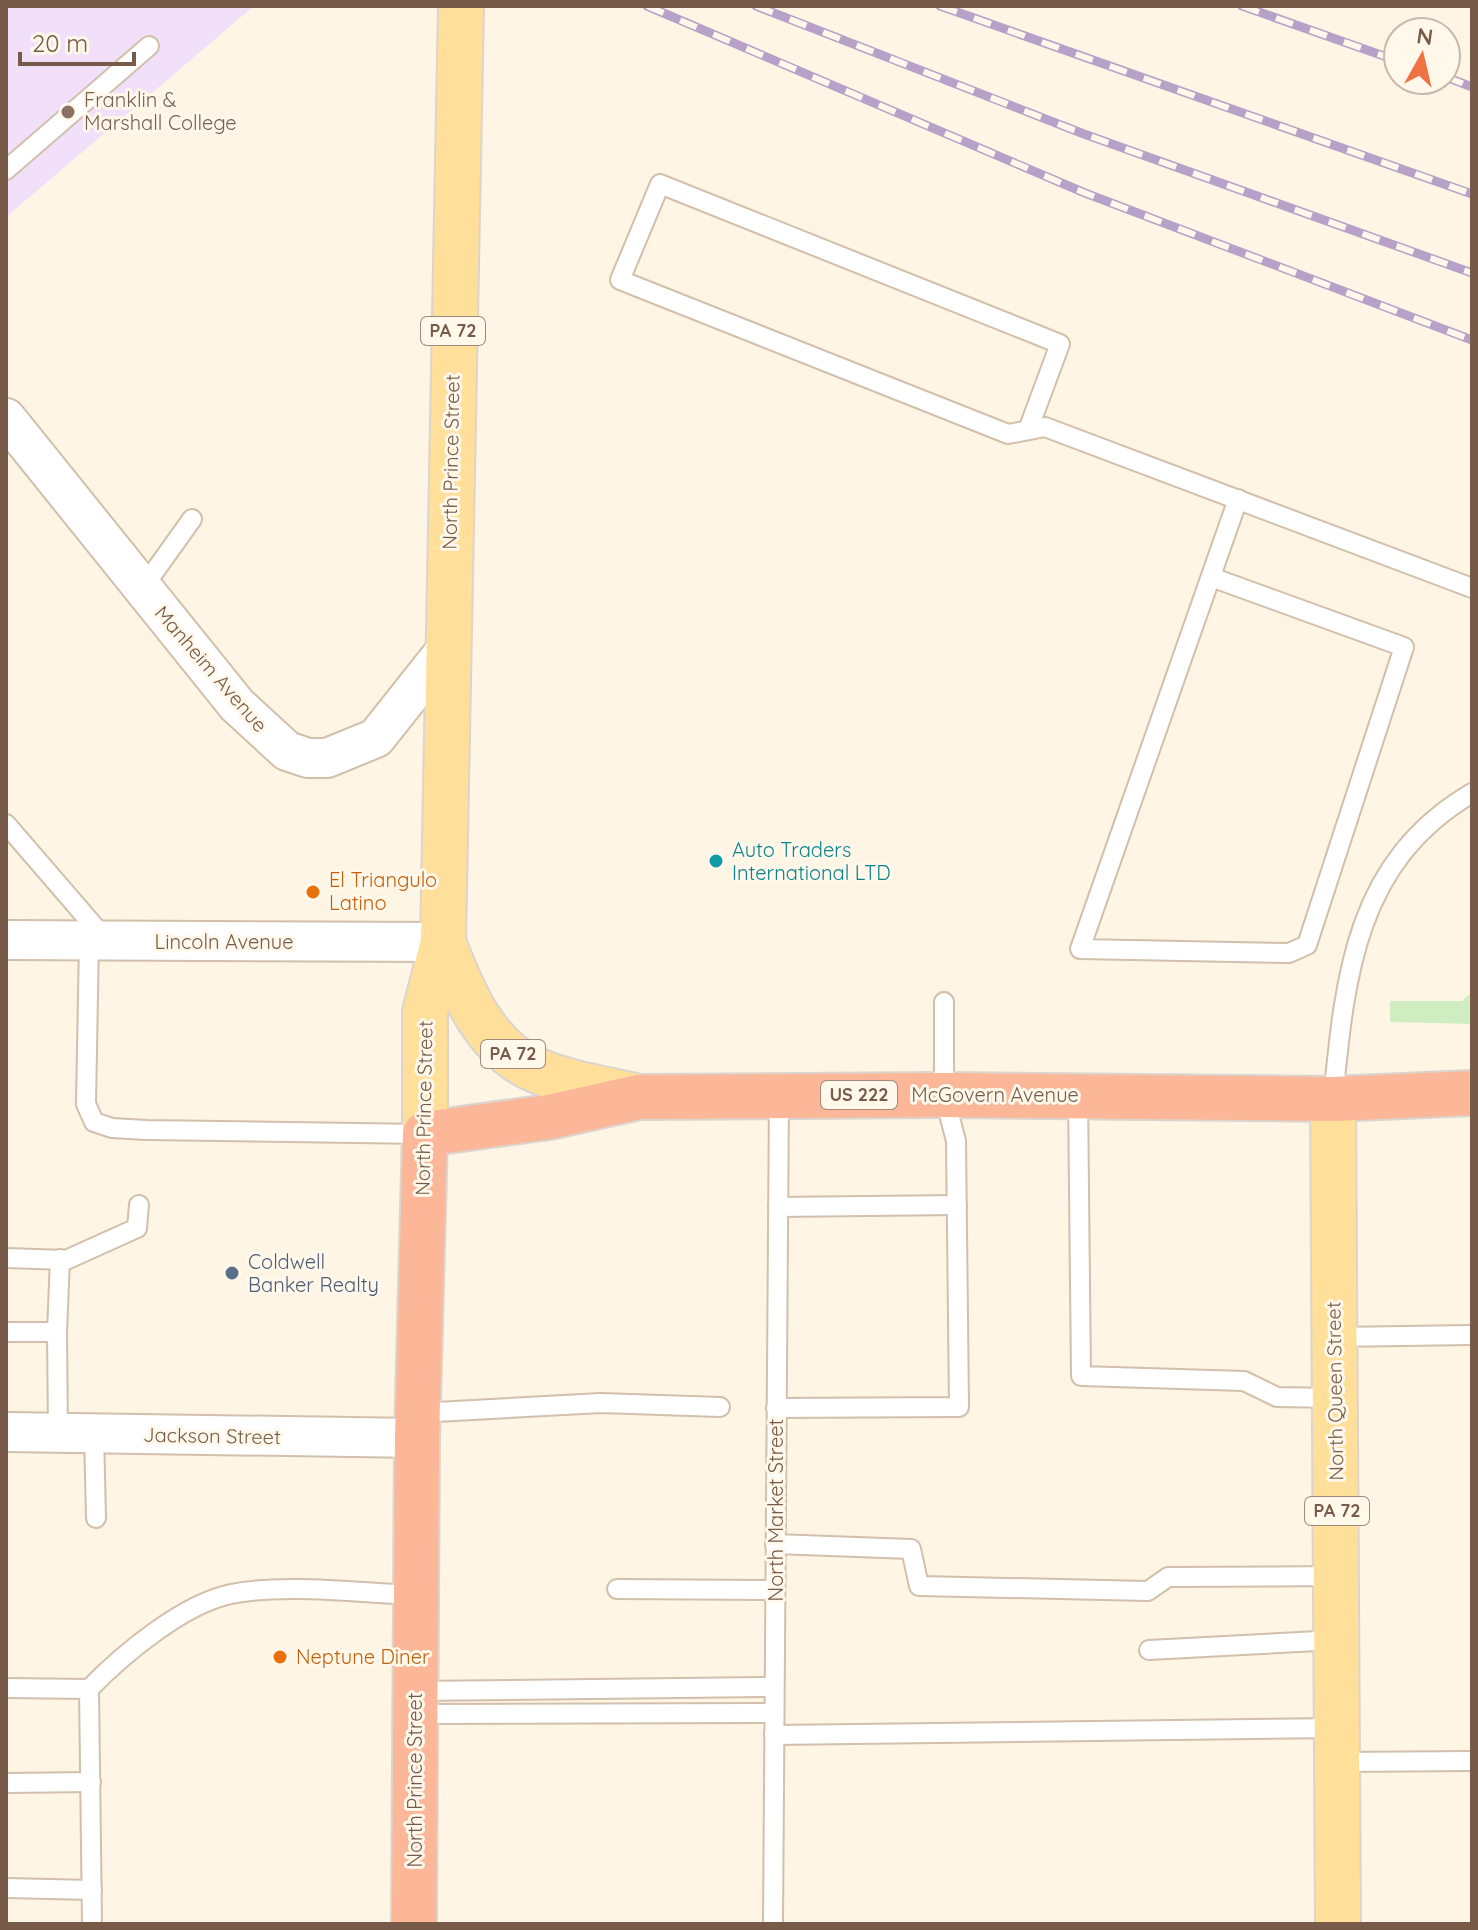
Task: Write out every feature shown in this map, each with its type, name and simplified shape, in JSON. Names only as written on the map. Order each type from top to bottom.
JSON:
[{"type":"highway","name":"McGovern Avenue","points":[[425,1134],[520,1122],[639,1097],[1078,1095],[1333,1099],[1472,1093]]},
{"type":"highway","name":"North Prince Street","points":[[414,1924],[418,1426],[425,1134]]},
{"type":"main road","name":"North Prince Street","points":[[425,1134],[425,1012],[443,942],[461,11]]},
{"type":"main road","name":"PA 72","points":[[443,942],[464,997],[497,1042],[535,1070],[639,1097]]},
{"type":"main road","name":"North Queen Street","points":[[1333,1099],[1338,1924]]},
{"type":"street","name":"Manheim Avenue","points":[[6,418],[237,705],[287,751],[308,758],[327,758],[376,738],[449,646]]},
{"type":"street","name":"Lincoln Avenue","points":[[6,940],[443,942]]},
{"type":"street","name":"Jackson Street","points":[[6,1432],[76,1434],[418,1426]]},
{"type":"lane","points":[[6,170],[149,46]]},
{"type":"lane","points":[[1028,430],[1060,344],[660,184],[620,280],[1008,434],[1045,427],[1472,588]]},
{"type":"lane","points":[[1211,577],[1404,647],[1307,945],[1289,953],[1080,949],[1238,499]]},
{"type":"lane","points":[[142,589],[192,519]]},
{"type":"lane","points":[[1333,1099],[1344,994],[1354,949],[1374,895],[1397,857],[1419,833],[1446,808],[1472,793]]},
{"type":"lane","points":[[6,824],[98,942],[86,1104],[94,1122],[112,1128],[146,1130],[425,1134]]},
{"type":"lane","points":[[776,1408],[959,1407],[956,1141],[944,1095],[944,1002]]},
{"type":"lane","name":"North Market Street","points":[[773,1924],[779,1095]]},
{"type":"lane","points":[[1078,1095],[1081,1376],[1244,1381],[1277,1397],[1335,1398]]},
{"type":"lane","points":[[6,1258],[60,1259],[137,1228],[139,1205]]},
{"type":"lane","points":[[778,1207],[957,1205]]},
{"type":"lane","points":[[60,1259],[57,1332],[96,1518]]},
{"type":"lane","points":[[6,1332],[57,1332]]},
{"type":"lane","points":[[1334,1337],[1472,1335]]},
{"type":"lane","points":[[418,1426],[601,1403],[720,1407]]},
{"type":"lane","points":[[775,1544],[911,1549],[919,1586],[1148,1591],[1168,1577],[1338,1576]]},
{"type":"lane","points":[[617,1589],[775,1590]]},
{"type":"lane","points":[[6,1688],[89,1689],[125,1654],[189,1612],[231,1594],[317,1591],[416,1595]]},
{"type":"lane","points":[[1149,1650],[1336,1640]]},
{"type":"lane","points":[[415,1703],[774,1687]]},
{"type":"lane","points":[[89,1689],[92,1924]]},
{"type":"lane","points":[[415,1703],[774,1713]]},
{"type":"lane","points":[[774,1735],[1339,1745],[1472,1761]]},
{"type":"lane","points":[[6,1783],[91,1782]]},
{"type":"lane","points":[[6,1888],[92,1890]]},
{"type":"shaded area","name":"Franklin & Marshall College","points":[[6,6],[254,6],[6,217]]},
{"type":"green space","points":[[1472,992],[1472,1024],[1390,1022],[1390,1001],[1462,1001]]},
{"type":"railway","points":[[647,6],[1085,193],[1472,340]]},
{"type":"railway","points":[[756,6],[1084,134],[1472,273]]},
{"type":"railway","points":[[940,6],[1472,194]]},
{"type":"railway","points":[[1242,6],[1382,55]]},
{"type":"railway","points":[[1462,83],[1472,87]]},
{"type":"place","name":"Franklin & Marshall College","points":[[68,112]]},
{"type":"place","name":"Auto Traders International LTD","points":[[716,861]]},
{"type":"place","name":"El Triangulo Latino","points":[[313,892]]},
{"type":"place","name":"Coldwell Banker Realty","points":[[232,1273]]},
{"type":"place","name":"Neptune Diner","points":[[280,1657]]}]
